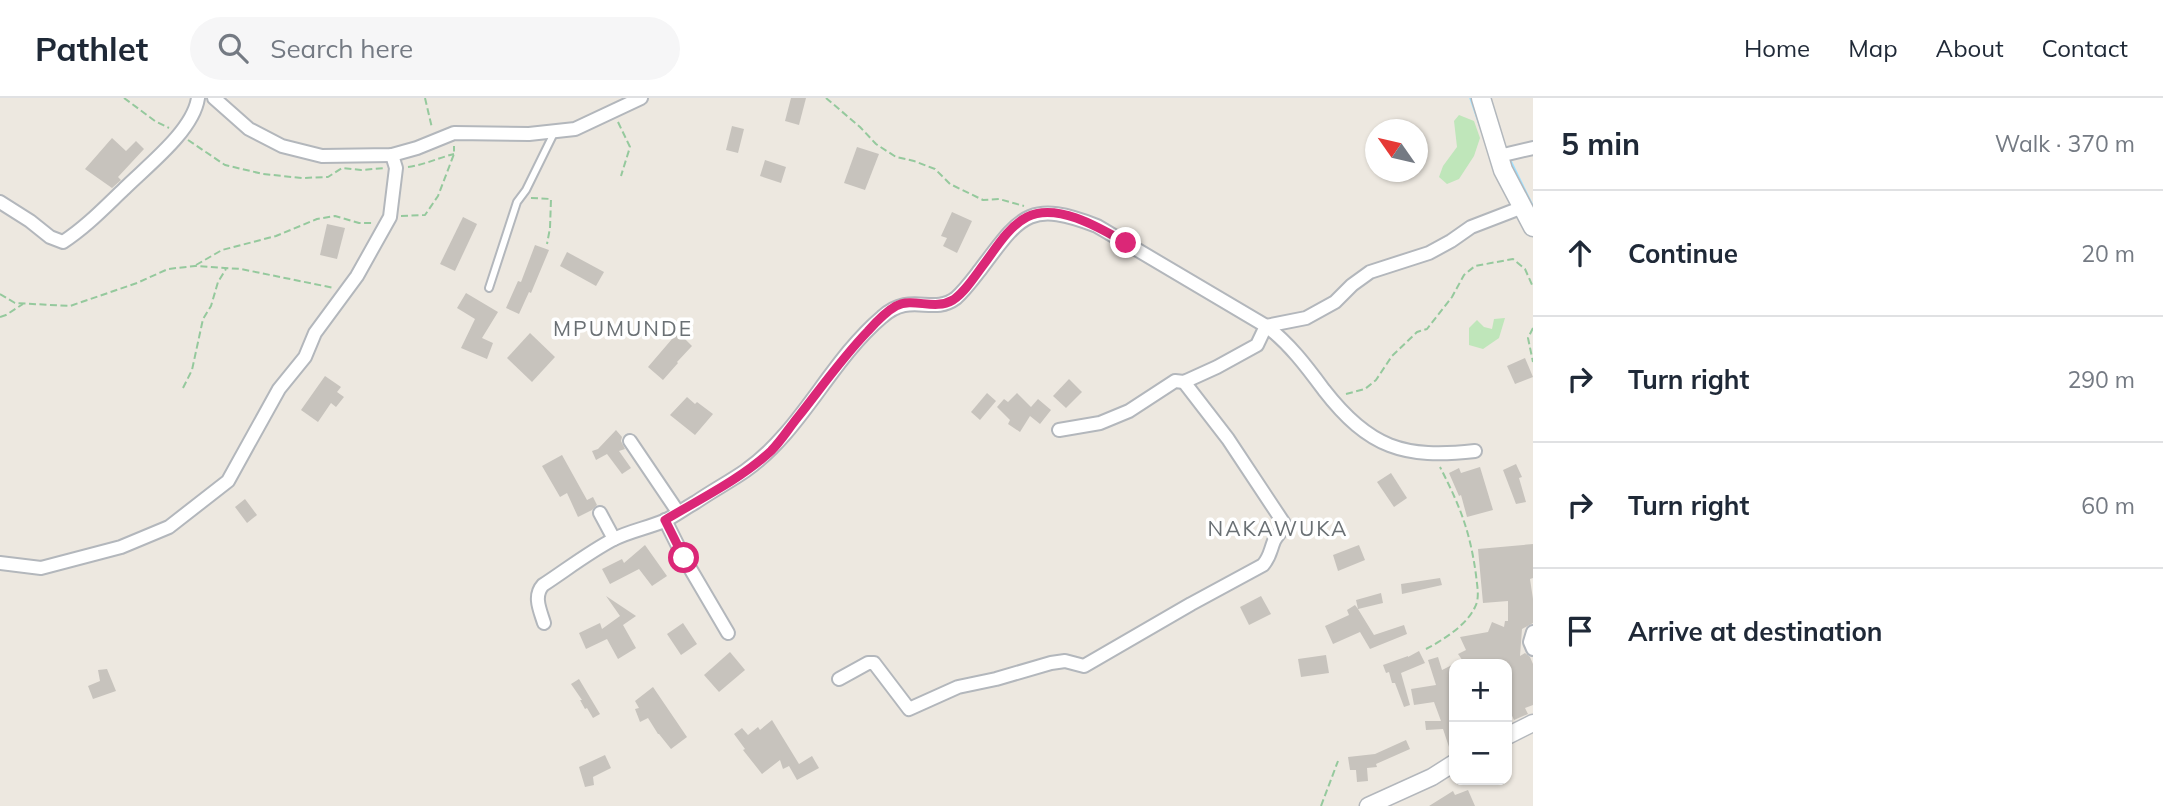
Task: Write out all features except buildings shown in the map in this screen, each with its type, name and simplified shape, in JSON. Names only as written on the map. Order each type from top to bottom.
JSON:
[{"type":"main road","points":[[1481,98],[1503,170],[1533,227]]},
{"type":"street","points":[[0,202],[30,220],[50,237],[63,242],[81,231],[167,149],[197,108],[198,98]]},
{"type":"street","points":[[214,98],[249,130],[282,146],[322,156],[392,155],[453,133],[529,134],[575,130],[641,98]]},
{"type":"street","points":[[1499,156],[1533,148]]},
{"type":"street","points":[[0,563],[41,568],[121,547],[169,527],[228,481],[279,389],[305,357],[316,333],[357,276],[390,217],[396,167],[392,155]]},
{"type":"street","points":[[1266,326],[1306,318],[1335,302],[1370,272],[1429,253],[1471,227],[1523,207]]},
{"type":"street","points":[[544,622],[538,604],[539,589],[614,539],[665,520],[745,471],[772,450],[834,369],[881,317],[897,306],[908,303],[934,306],[954,299],[1010,231],[1019,222],[1035,214],[1076,218],[1097,226],[1266,326],[1287,345],[1331,399],[1380,443],[1411,452],[1475,451]]},
{"type":"street","points":[[1059,430],[1100,423],[1129,411],[1175,381],[1184,382],[1217,368],[1257,345],[1266,326]]},
{"type":"street","points":[[839,679],[868,663],[874,663],[909,709],[958,687],[1051,663],[1065,661],[1084,666],[1264,565],[1271,556],[1275,539],[1285,525],[1228,439],[1184,382]]},
{"type":"street","points":[[630,441],[678,512]]},
{"type":"street","points":[[600,513],[614,539]]},
{"type":"street","points":[[665,520],[728,633]]},
{"type":"street","points":[[1533,632],[1530,642],[1533,649]]},
{"type":"street","points":[[1512,734],[1533,723]]},
{"type":"street","points":[[1368,806],[1432,777],[1449,765]]},
{"type":"lane","points":[[489,288],[517,202],[526,190],[555,131]]},
{"type":"path","points":[[425,98],[435,140]]},
{"type":"path","points":[[825,98],[876,144],[896,157],[935,169],[950,184],[983,200],[999,199],[1030,207],[1035,214]]},
{"type":"path","points":[[613,111],[630,147],[621,176]]},
{"type":"path","points":[[195,266],[222,250],[276,236],[317,219],[335,216],[369,224],[390,217],[425,215],[438,196],[454,154],[453,133]]},
{"type":"path","points":[[520,198],[551,198],[547,244]]},
{"type":"path","points":[[1331,399],[1365,388],[1376,380],[1392,356],[1417,332],[1427,329],[1440,314],[1464,275],[1475,266],[1513,259],[1525,269],[1533,287]]},
{"type":"path","points":[[0,293],[15,303],[70,306],[168,269],[195,266],[255,272],[334,288]]},
{"type":"path","points":[[183,388],[192,370],[202,319],[211,306],[218,282],[226,268]]},
{"type":"path","points":[[0,317],[23,304]]},
{"type":"path","points":[[1533,328],[1528,338],[1533,362]]},
{"type":"path","points":[[1426,649],[1468,619],[1477,605],[1478,590],[1470,535],[1433,453]]},
{"type":"path","points":[[1321,806],[1338,761]]},
{"type":"green space","points":[[1459,115],[1474,121],[1480,138],[1474,156],[1459,179],[1447,184],[1439,177],[1443,166],[1457,147],[1454,121]]},
{"type":"green space","points":[[1505,318],[1499,338],[1483,349],[1469,345],[1469,328],[1477,320],[1484,327],[1492,329],[1494,319]]},
{"type":"waterway","points":[[1471,98],[1483,133]]},
{"type":"waterway","points":[[1509,159],[1533,208]]},
{"type":"district","name":"MPUMUNDE","points":[[623,329]]},
{"type":"district","name":"NAKAWUKA","points":[[1278,529]]},
{"type":"route","points":[[684,558],[665,520],[745,471],[772,450],[834,369],[881,317],[897,306],[908,303],[934,306],[954,299],[1010,231],[1019,222],[1035,214],[1076,218],[1097,226],[1126,243]]}]
